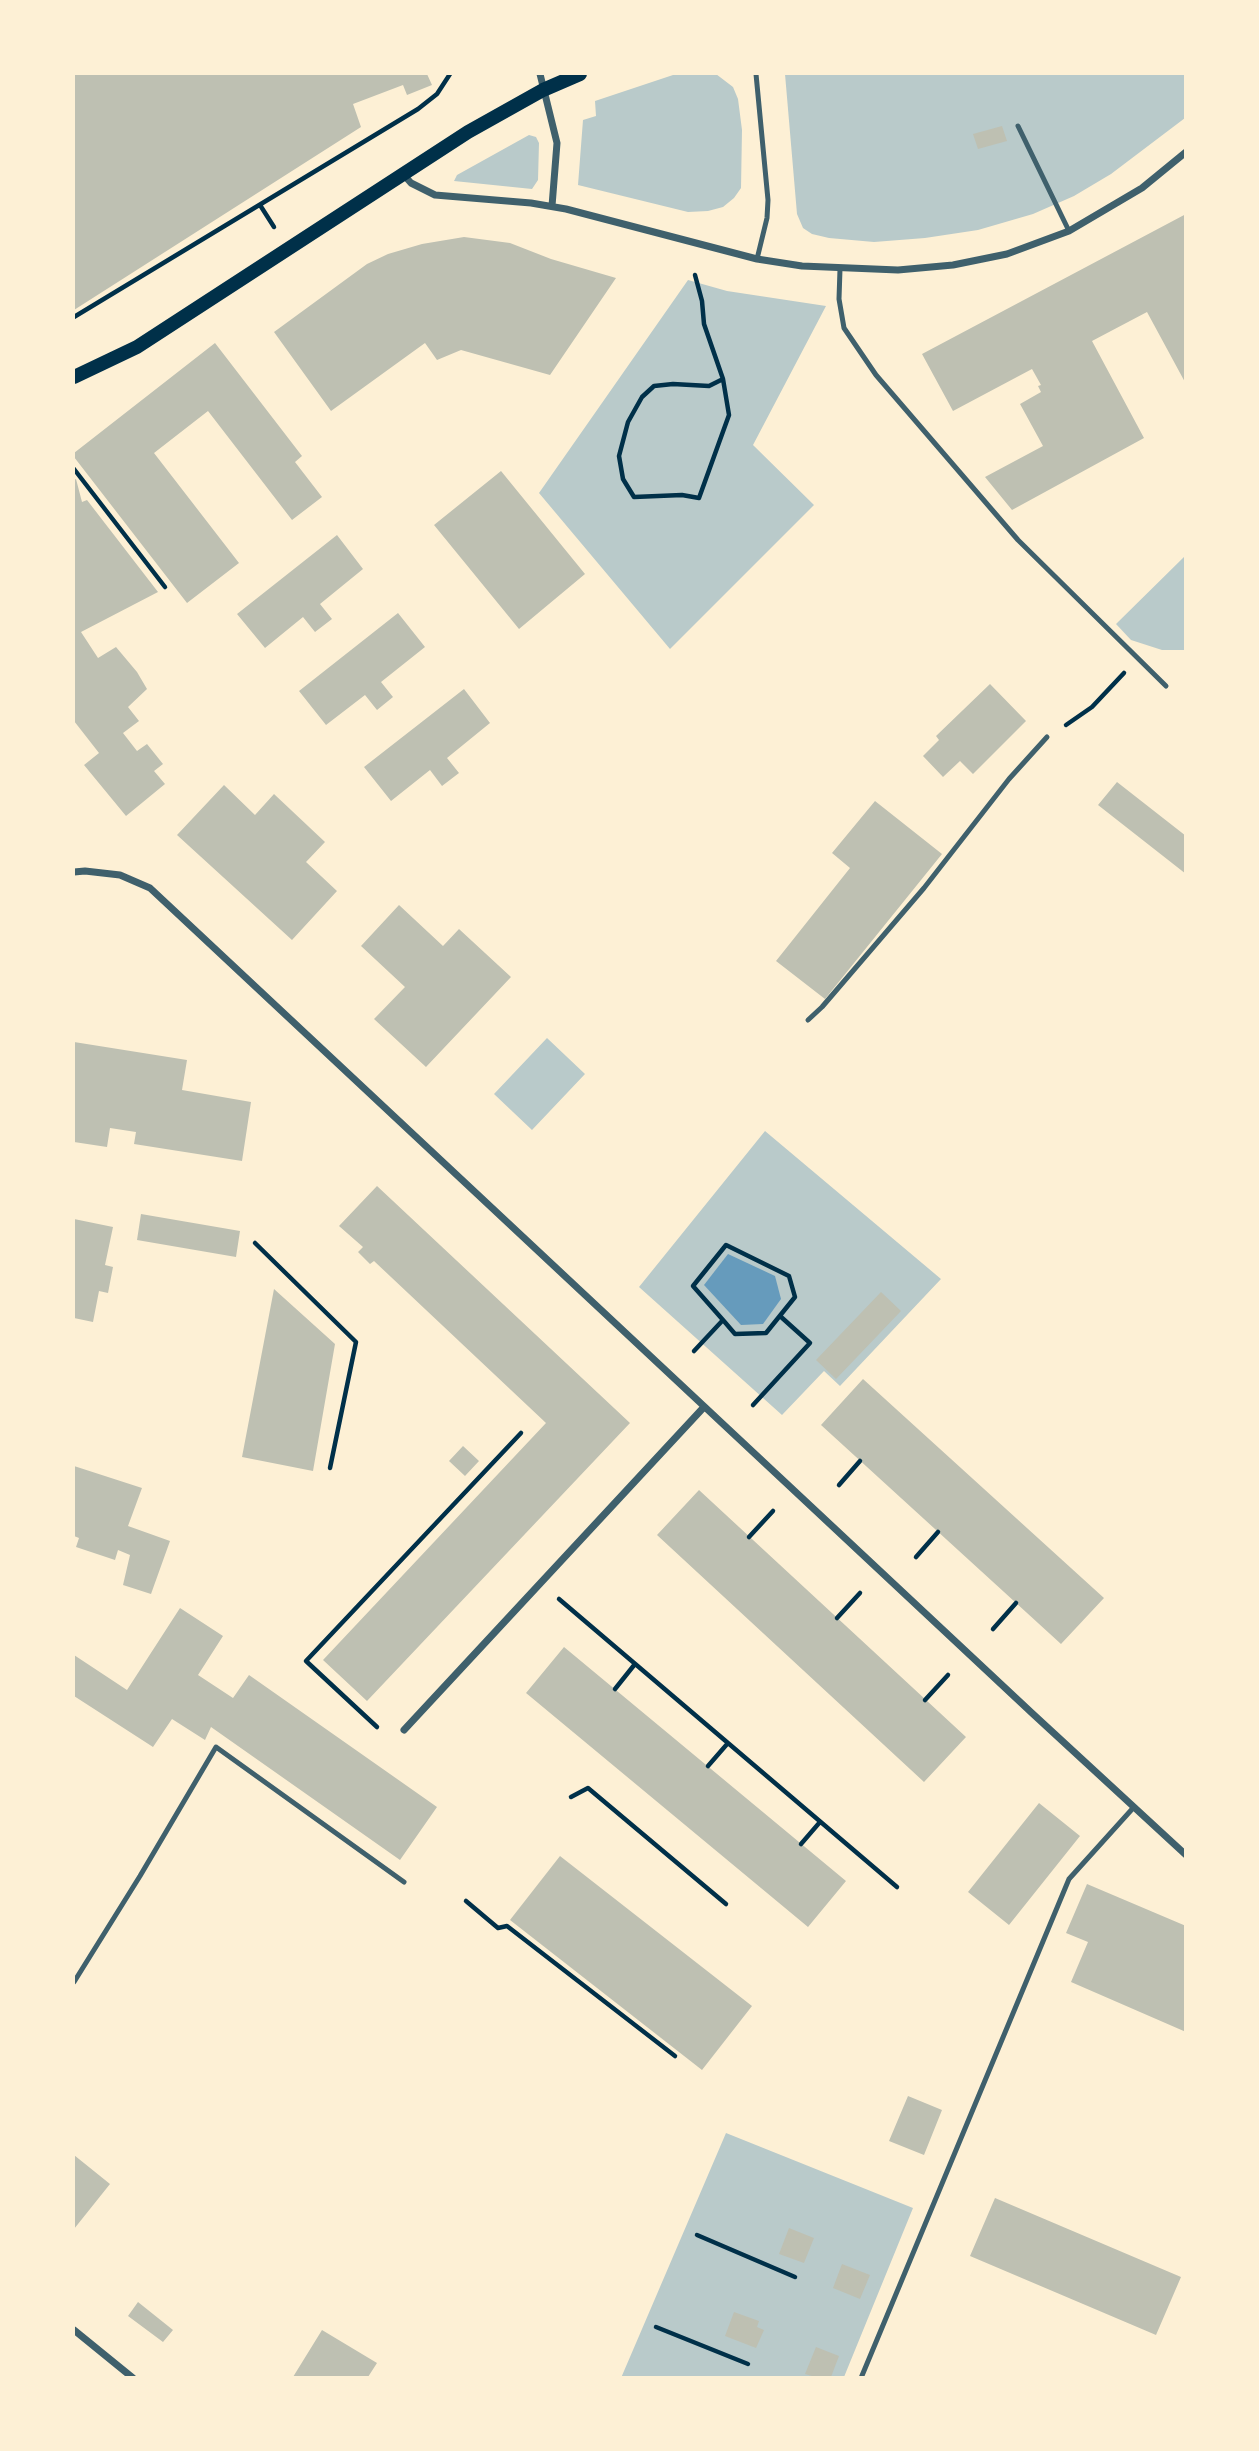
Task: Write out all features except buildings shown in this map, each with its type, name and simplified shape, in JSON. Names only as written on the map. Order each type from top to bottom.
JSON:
[{"type":"main road","points":[[74,377],[137,346],[468,132],[543,90],[580,74]]},
{"type":"street","points":[[540,74],[557,142],[552,206]]},
{"type":"street","points":[[403,173],[411,183],[435,195],[552,206],[757,258],[802,266],[898,270],[953,265],[1007,254],[1069,231],[1142,188],[1185,152]]},
{"type":"street","points":[[74,872],[120,875],[150,888],[1185,1855]]},
{"type":"street","points":[[404,1730],[704,1407]]},
{"type":"street","points":[[74,2330],[133,2378]]},
{"type":"lane","points":[[756,74],[768,200],[767,218],[757,258]]},
{"type":"lane","points":[[1018,126],[1069,231]]},
{"type":"lane","points":[[840,269],[839,299],[844,328],[876,374],[1018,540],[1166,686]]},
{"type":"lane","points":[[808,1020],[916,898],[1009,779],[1047,737]]},
{"type":"lane","points":[[74,1982],[216,1747],[404,1882]]},
{"type":"lane","points":[[861,2378],[1069,1879],[1134,1807]]},
{"type":"path","points":[[74,317],[418,109],[438,94],[450,74]]},
{"type":"path","points":[[260,205],[277,230]]},
{"type":"path","points":[[695,275],[702,301],[704,324],[723,379],[729,415],[699,498],[682,495],[634,496],[623,479],[619,456],[628,422],[642,397],[654,386],[709,386],[723,379]]},
{"type":"path","points":[[74,469],[165,587]]},
{"type":"path","points":[[1047,737],[1092,707],[1138,658]]},
{"type":"path","points":[[256,1243],[356,1342],[330,1468]]},
{"type":"path","points":[[726,1245],[789,1276],[794,1297],[766,1334],[735,1335],[723,1320],[693,1286],[726,1245]]},
{"type":"path","points":[[753,1405],[810,1343],[780,1316]]},
{"type":"path","points":[[694,1351],[723,1320]]},
{"type":"path","points":[[377,1727],[306,1661],[521,1433]]},
{"type":"path","points":[[839,1485],[860,1461]]},
{"type":"path","points":[[749,1537],[774,1511]]},
{"type":"path","points":[[916,1557],[938,1532]]},
{"type":"path","points":[[837,1618],[860,1593]]},
{"type":"path","points":[[559,1599],[897,1888]]},
{"type":"path","points":[[993,1629],[1016,1603]]},
{"type":"path","points":[[615,1689],[635,1664]]},
{"type":"path","points":[[925,1700],[948,1675]]},
{"type":"path","points":[[708,1766],[728,1743]]},
{"type":"path","points":[[570,1797],[588,1788],[726,1904]]},
{"type":"path","points":[[801,1844],[820,1822]]},
{"type":"path","points":[[466,1901],[498,1928],[507,1926],[674,2056]]},
{"type":"path","points":[[697,2235],[795,2277]]},
{"type":"path","points":[[656,2327],[748,2364]]},
{"type":"shaded area","points":[[676,74],[716,74],[733,87],[738,99],[742,130],[741,188],[734,198],[723,207],[688,212],[578,185],[583,120],[596,116],[595,101]]},
{"type":"shaded area","points":[[785,74],[1185,74],[1185,118],[1111,174],[1074,196],[1033,214],[978,230],[925,238],[874,242],[829,238],[812,234],[803,228],[797,214]]},
{"type":"shaded area","points":[[529,135],[536,137],[539,143],[538,180],[532,189],[454,181],[457,175]]},
{"type":"shaded area","points":[[688,280],[727,291],[826,306],[753,445],[814,505],[670,649],[539,493]]},
{"type":"shaded area","points":[[1185,556],[1185,650],[1162,650],[1131,640],[1116,624]]},
{"type":"shaded area","points":[[547,1038],[585,1074],[532,1130],[494,1094]]},
{"type":"shaded area","points":[[765,1131],[941,1279],[840,1386],[824,1371],[782,1415],[639,1287]]},
{"type":"shaded area","points":[[726,2133],[913,2208],[844,2377],[621,2378]]},
{"type":"water","points":[[728,1254],[775,1276],[781,1299],[763,1324],[741,1325],[704,1285]]}]
